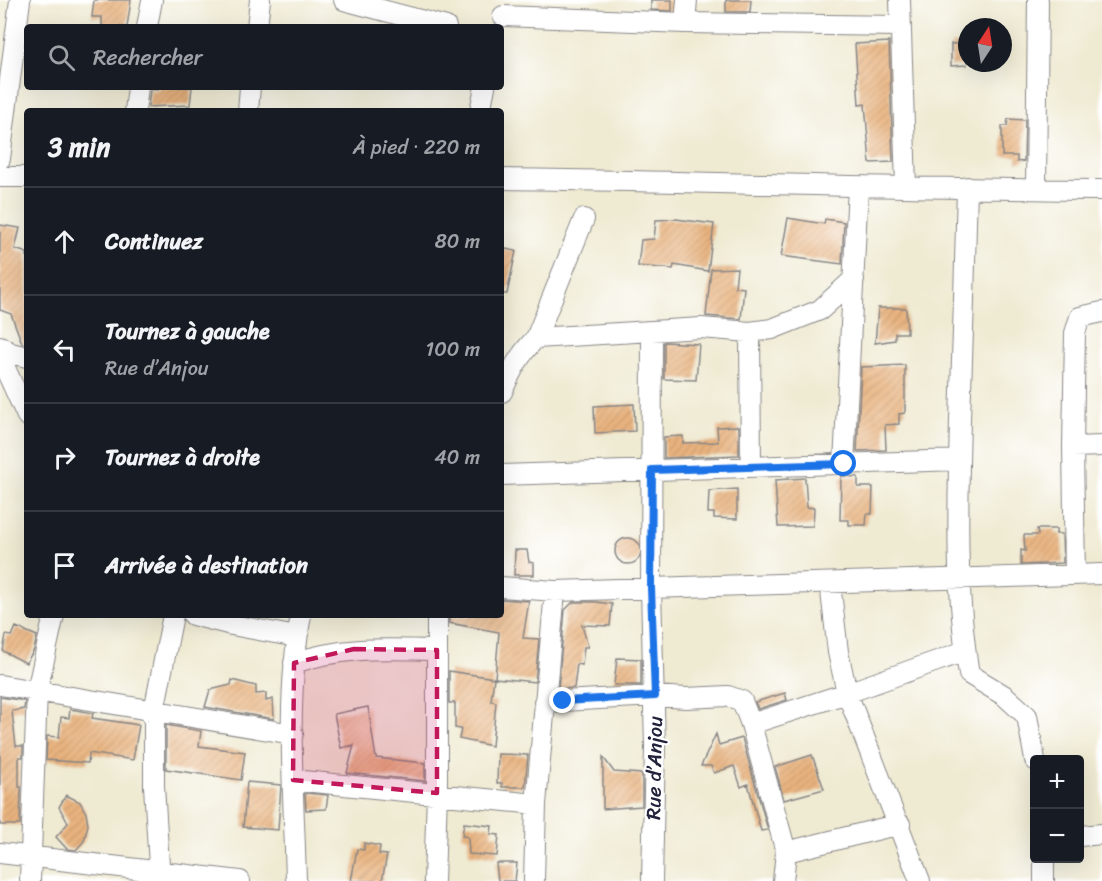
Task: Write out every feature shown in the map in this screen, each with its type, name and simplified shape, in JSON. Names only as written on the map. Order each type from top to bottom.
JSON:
[{"type":"street","points":[[0,159],[20,0]]},
{"type":"street","points":[[148,24],[152,0]]},
{"type":"street","points":[[257,24],[260,0]]},
{"type":"street","points":[[344,0],[368,3],[436,24]]},
{"type":"street","points":[[685,23],[687,0]]},
{"type":"street","points":[[900,0],[906,187]]},
{"type":"street","points":[[1036,189],[1038,0]]},
{"type":"street","points":[[503,14],[685,23],[900,26]]},
{"type":"street","points":[[135,108],[138,90]]},
{"type":"street","points":[[248,108],[250,90]]},
{"type":"street","points":[[481,108],[484,90]]},
{"type":"street","points":[[0,177],[24,177]]},
{"type":"street","points":[[504,179],[1102,190]]},
{"type":"street","points":[[844,464],[858,187]]},
{"type":"street","points":[[967,187],[959,460],[959,579],[965,651],[969,674],[1005,696],[1027,716],[1034,755]]},
{"type":"street","points":[[504,386],[525,349],[536,338],[584,219]]},
{"type":"street","points":[[536,338],[701,328],[750,332],[772,329],[820,310],[854,279]]},
{"type":"street","points":[[1075,575],[1073,447],[1075,333],[1080,317],[1102,312]]},
{"type":"street","name":"Rue d’Anjou","points":[[652,332],[651,588],[655,696],[652,881]]},
{"type":"street","points":[[750,332],[751,467]]},
{"type":"street","points":[[0,346],[11,353],[24,356]]},
{"type":"street","points":[[0,357],[24,409]]},
{"type":"street","points":[[1073,447],[1102,446]]},
{"type":"street","points":[[504,475],[959,460]]},
{"type":"street","points":[[504,587],[555,591],[1102,574]]},
{"type":"street","points":[[830,583],[838,652],[847,693],[920,881]]},
{"type":"street","points":[[534,881],[536,804],[555,591]]},
{"type":"street","points":[[30,881],[37,691],[53,618]]},
{"type":"street","points":[[160,877],[154,786],[154,711],[172,618]]},
{"type":"street","points":[[205,618],[297,637]]},
{"type":"street","points":[[296,881],[292,780],[294,663],[300,618]]},
{"type":"street","points":[[434,881],[437,793],[437,618]]},
{"type":"street","points":[[294,663],[315,656],[354,649],[437,650]]},
{"type":"street","points":[[750,724],[847,693],[965,651]]},
{"type":"street","points":[[0,685],[293,734]]},
{"type":"street","points":[[544,702],[655,696],[735,697],[741,701],[750,724],[786,852],[783,881]]},
{"type":"street","points":[[292,780],[536,804]]},
{"type":"street","points":[[786,852],[900,825]]},
{"type":"street","points":[[1084,836],[1102,834]]},
{"type":"street","points":[[0,853],[44,857],[160,877],[240,881]]},
{"type":"street","points":[[1044,863],[1044,881]]},
{"type":"highlighted area","points":[[354,649],[437,650],[437,793],[293,780],[294,663]]},
{"type":"building","points":[[94,0],[131,0],[127,24],[102,24],[102,17],[92,17]]},
{"type":"building","points":[[651,0],[672,0],[672,11],[651,10]]},
{"type":"building","points":[[726,0],[751,0],[750,12],[726,12]]},
{"type":"building","points":[[889,42],[893,162],[870,163],[865,104],[859,105],[855,44]]},
{"type":"building","points":[[951,44],[958,44],[958,66],[951,66]]},
{"type":"building","points":[[150,90],[192,90],[190,105],[148,107]]},
{"type":"building","points":[[1008,119],[1025,120],[1024,161],[1017,162],[1017,156],[1002,156],[1002,126],[1007,126]]},
{"type":"building","points":[[788,218],[824,224],[825,219],[844,222],[842,264],[781,256]]},
{"type":"building","points":[[676,219],[714,224],[708,271],[674,265],[673,269],[638,266],[641,240],[654,239],[656,220]]},
{"type":"building","points":[[0,225],[20,228],[15,249],[24,252],[24,344],[11,314],[0,310]]},
{"type":"building","points":[[504,249],[516,251],[507,294],[504,294]]},
{"type":"building","points":[[737,268],[735,287],[744,288],[741,319],[706,316],[711,269]]},
{"type":"building","points":[[878,308],[906,308],[907,333],[895,333],[895,340],[875,343]]},
{"type":"building","points":[[664,342],[699,344],[696,380],[664,379]]},
{"type":"building","points":[[905,365],[905,413],[899,414],[899,424],[885,425],[886,450],[857,451],[861,367]]},
{"type":"building","points":[[634,404],[635,431],[595,433],[594,406]]},
{"type":"building","points":[[739,426],[739,455],[664,458],[664,437],[683,436],[683,443],[718,442],[717,427]]},
{"type":"building","points":[[841,476],[858,477],[858,487],[873,487],[872,514],[867,514],[866,525],[849,525],[849,520],[840,520]]},
{"type":"building","points":[[805,478],[807,507],[814,508],[813,526],[778,527],[775,480]]},
{"type":"building","points":[[737,489],[737,519],[714,518],[714,513],[708,513],[709,491]]},
{"type":"building","points":[[1037,529],[1056,529],[1056,534],[1062,534],[1063,563],[1021,565],[1021,550],[1025,551],[1024,535],[1038,535]]},
{"type":"building","points":[[628,538],[637,542],[641,551],[637,560],[628,564],[619,560],[615,551],[619,542]]},
{"type":"building","points":[[515,550],[527,550],[529,562],[534,563],[534,575],[514,575]]},
{"type":"building","points":[[504,599],[529,601],[523,638],[539,639],[535,682],[495,678],[499,632],[449,623],[449,618],[504,618]]},
{"type":"building","points":[[573,602],[612,604],[610,626],[582,625],[588,647],[584,647],[582,665],[577,664],[574,688],[558,689],[565,610]]},
{"type":"building","points":[[16,627],[37,636],[34,650],[26,663],[3,651],[6,635],[12,636]]},
{"type":"building","points":[[617,658],[641,659],[641,685],[614,685]]},
{"type":"building","points":[[449,671],[494,678],[491,701],[496,702],[492,746],[459,739],[461,729],[455,728],[455,703],[449,703]]},
{"type":"building","points":[[232,680],[256,686],[256,694],[266,693],[266,701],[273,699],[274,719],[205,707],[210,690],[231,685]]},
{"type":"building","points":[[785,693],[787,700],[758,709],[755,702]]},
{"type":"building","points":[[0,697],[25,701],[24,709],[12,711],[16,746],[23,746],[23,757],[19,757],[20,825],[0,825]]},
{"type":"building","points":[[368,707],[376,758],[425,763],[425,781],[347,773],[354,745],[341,748],[334,714]]},
{"type":"building","points":[[70,709],[93,713],[92,718],[139,725],[133,760],[89,753],[88,763],[46,760],[47,736],[59,737],[61,717],[69,718]]},
{"type":"building","points":[[166,725],[201,731],[199,746],[245,752],[241,780],[166,769]]},
{"type":"building","points":[[716,734],[719,745],[742,738],[768,830],[761,831],[748,784],[741,787],[734,766],[714,773],[711,766],[701,766]]},
{"type":"building","points":[[498,754],[528,755],[525,787],[502,787],[502,783],[497,783]]},
{"type":"building","points":[[812,755],[824,789],[784,800],[775,767]]},
{"type":"building","points":[[603,757],[614,772],[642,774],[642,806],[603,809]]},
{"type":"building","points":[[247,782],[281,785],[278,830],[243,827]]},
{"type":"building","points":[[305,793],[328,795],[326,809],[306,810]]},
{"type":"building","points":[[66,795],[80,802],[86,813],[88,825],[84,841],[76,850],[67,849],[56,837],[68,823],[59,807]]},
{"type":"building","points":[[464,823],[492,826],[491,834],[499,835],[497,856],[469,854],[468,837],[462,836]]},
{"type":"building","points":[[364,843],[380,846],[379,854],[387,855],[382,881],[351,881],[357,849],[364,850]]},
{"type":"building","points":[[496,863],[517,863],[515,881],[498,881]]},
{"type":"route","points":[[563,701],[655,696],[651,588],[652,470],[844,464]]}]
